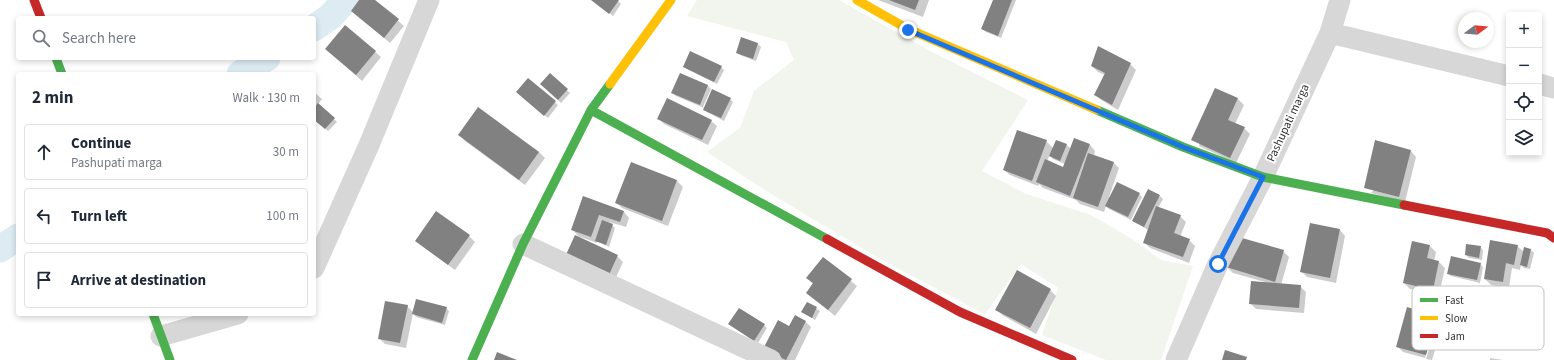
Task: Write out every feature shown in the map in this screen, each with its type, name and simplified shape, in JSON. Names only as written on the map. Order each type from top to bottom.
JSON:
[{"type":"main road","points":[[34,0],[40,16]]},
{"type":"main road","points":[[472,360],[524,244],[591,110],[671,0]]},
{"type":"main road","points":[[857,0],[908,30],[1183,147],[1263,177],[1548,233],[1554,238]]},
{"type":"main road","points":[[57,60],[61,72]]},
{"type":"main road","points":[[591,110],[960,312],[1072,360]]},
{"type":"main road","points":[[154,316],[170,360]]},
{"type":"street","points":[[316,264],[369,145],[429,0]]},
{"type":"street","name":"Pashupati marga","points":[[1176,360],[1218,264],[1263,177],[1330,33],[1340,0]]},
{"type":"street","points":[[1330,33],[1506,75]]},
{"type":"street","points":[[1542,85],[1554,88]]},
{"type":"street","points":[[524,244],[771,360]]},
{"type":"street","points":[[161,336],[231,316]]},
{"type":"shaded area","points":[[697,0],[839,0],[932,52],[1028,100],[982,171],[1026,194],[1091,215],[1132,239],[1161,260],[1193,266],[1161,360],[1106,360],[1042,335],[1058,288],[1021,264],[985,314],[880,259],[771,194],[707,152],[740,128],[754,91],[794,60],[786,42],[687,16]]},
{"type":"building","points":[[359,0],[375,0],[399,19],[384,38],[351,11]]},
{"type":"building","points":[[591,0],[619,0],[609,14]]},
{"type":"building","points":[[889,0],[919,0],[915,10]]},
{"type":"building","points":[[993,0],[1012,0],[998,36],[981,29]]},
{"type":"building","points":[[345,25],[376,51],[356,75],[325,49]]},
{"type":"building","points":[[741,37],[758,43],[753,59],[736,53]]},
{"type":"building","points":[[1098,46],[1131,63],[1112,105],[1094,95],[1105,73],[1091,66]]},
{"type":"building","points":[[690,51],[722,66],[714,82],[683,67]]},
{"type":"building","points":[[550,73],[568,89],[558,100],[540,84]]},
{"type":"building","points":[[680,73],[708,85],[700,105],[671,93]]},
{"type":"building","points":[[528,78],[556,101],[544,116],[516,92]]},
{"type":"building","points":[[1215,88],[1238,98],[1228,120],[1245,127],[1230,158],[1191,140]]},
{"type":"building","points":[[712,89],[731,98],[721,118],[703,110]]},
{"type":"building","points":[[667,98],[712,120],[702,140],[657,119]]},
{"type":"building","points":[[318,103],[335,118],[325,129],[316,122],[316,106]]},
{"type":"building","points":[[478,107],[539,152],[519,180],[458,135]]},
{"type":"building","points":[[1017,130],[1047,140],[1032,181],[1003,170]]},
{"type":"building","points":[[1074,138],[1090,144],[1070,196],[1036,182],[1045,159],[1063,167]]},
{"type":"building","points":[[1056,140],[1067,144],[1060,161],[1049,156]]},
{"type":"building","points":[[1375,140],[1411,150],[1399,197],[1364,188]]},
{"type":"building","points":[[1088,153],[1114,162],[1098,207],[1073,198]]},
{"type":"building","points":[[631,162],[677,180],[662,221],[615,203]]},
{"type":"building","points":[[1117,182],[1140,193],[1128,217],[1105,206]]},
{"type":"building","points":[[1148,189],[1160,195],[1144,227],[1132,221]]},
{"type":"building","points":[[583,196],[624,211],[620,222],[599,215],[591,237],[571,230]]},
{"type":"building","points":[[1156,206],[1181,215],[1174,233],[1190,239],[1183,257],[1143,243]]},
{"type":"building","points":[[436,211],[470,235],[448,265],[415,241]]},
{"type":"building","points":[[602,220],[613,224],[606,245],[595,241]]},
{"type":"building","points":[[1310,223],[1340,229],[1330,278],[1300,272]]},
{"type":"building","points":[[575,235],[618,255],[607,279],[564,259]]},
{"type":"building","points":[[1235,236],[1284,250],[1275,282],[1226,267]]},
{"type":"building","points":[[1490,240],[1518,245],[1514,265],[1506,263],[1503,282],[1484,279]]},
{"type":"building","points":[[1412,241],[1430,245],[1427,258],[1439,261],[1434,286],[1416,286],[1403,283]]},
{"type":"building","points":[[1466,244],[1481,246],[1479,258],[1465,255]]},
{"type":"building","points":[[1524,247],[1531,249],[1527,267],[1520,265]]},
{"type":"building","points":[[1451,256],[1481,263],[1477,280],[1447,274]]},
{"type":"building","points":[[823,257],[852,279],[828,310],[806,293],[813,283],[806,278]]},
{"type":"building","points":[[1017,270],[1051,289],[1030,328],[995,310]]},
{"type":"building","points":[[1251,281],[1301,285],[1299,308],[1249,304]]},
{"type":"building","points":[[416,299],[447,307],[442,323],[412,314]]},
{"type":"building","points":[[385,301],[408,305],[400,343],[378,339]]},
{"type":"building","points":[[807,302],[817,307],[812,318],[801,312]]},
{"type":"building","points":[[1407,307],[1412,308],[1412,350],[1428,350],[1426,355],[1396,347]]},
{"type":"building","points":[[739,308],[765,324],[754,341],[728,324]]},
{"type":"building","points":[[795,315],[806,321],[786,360],[763,349],[778,320],[789,326]]},
{"type":"building","points":[[1225,350],[1247,357],[1246,360],[1222,360]]},
{"type":"building","points":[[497,352],[517,360],[494,360]]},
{"type":"waterway","points":[[316,27],[331,16],[345,0]]},
{"type":"waterway","points":[[243,72],[264,60]]},
{"type":"waterway","points":[[0,249],[16,238]]},
{"type":"traffic: fast","points":[[57,60],[61,72]]},
{"type":"traffic: fast","points":[[472,360],[523,244],[591,110],[610,84]]},
{"type":"traffic: fast","points":[[591,110],[827,239]]},
{"type":"traffic: fast","points":[[1097,110],[1183,147],[1263,177],[1404,205]]},
{"type":"traffic: fast","points":[[154,316],[170,360]]},
{"type":"traffic: slow","points":[[610,84],[671,0]]},
{"type":"traffic: slow","points":[[857,0],[908,29],[1097,110]]},
{"type":"traffic: jam","points":[[34,0],[40,16]]},
{"type":"traffic: jam","points":[[1404,205],[1547,233],[1554,238]]},
{"type":"traffic: jam","points":[[827,239],[960,312],[1072,360]]},
{"type":"route","points":[[908,30],[1183,147],[1263,177],[1218,264]]}]
